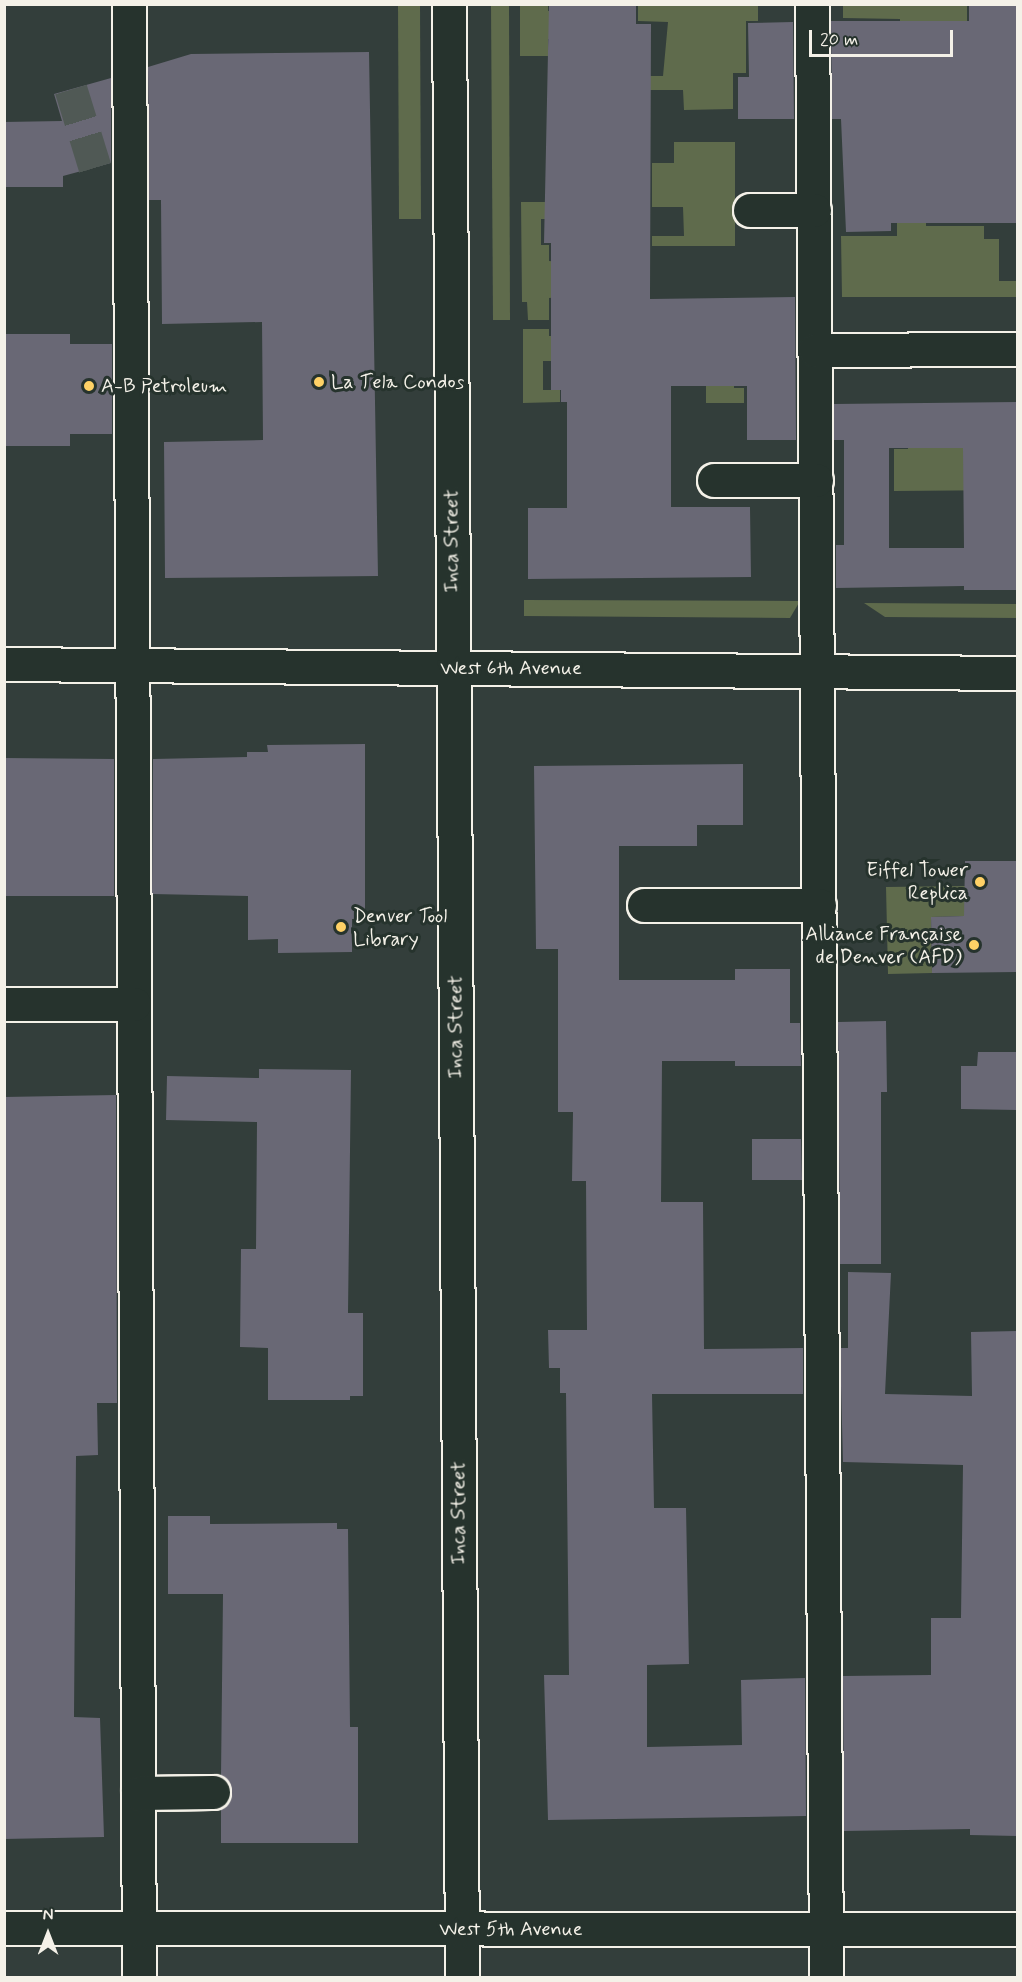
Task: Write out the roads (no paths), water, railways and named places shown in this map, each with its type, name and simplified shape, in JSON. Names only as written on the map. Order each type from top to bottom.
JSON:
[{"type":"street","points":[[129,4],[139,1977]]},
{"type":"street","name":"Inca Street","points":[[449,4],[462,1977]]},
{"type":"street","points":[[812,4],[826,1977]]},
{"type":"street","points":[[750,210],[814,210]]},
{"type":"street","points":[[815,350],[1017,349]]},
{"type":"street","points":[[714,480],[816,480]]},
{"type":"street","name":"West 6th Avenue","points":[[4,664],[1017,673]]},
{"type":"street","points":[[644,905],[819,905]]},
{"type":"street","points":[[4,1004],[134,1004]]},
{"type":"street","points":[[138,1793],[213,1792]]},
{"type":"street","name":"West 5th Avenue","points":[[4,1928],[1017,1929]]},
{"type":"tunnel","points":[[71,89],[95,167]]},
{"type":"place","name":"La Tela Condos","points":[[319,382]]},
{"type":"place","name":"A-B Petroleum","points":[[89,386]]},
{"type":"place","name":"Eiffel Tower Replica","points":[[980,882]]},
{"type":"place","name":"Denver Tool Library","points":[[341,927]]},
{"type":"place","name":"Alliance Française de Denver (AFD)","points":[[974,945]]}]
